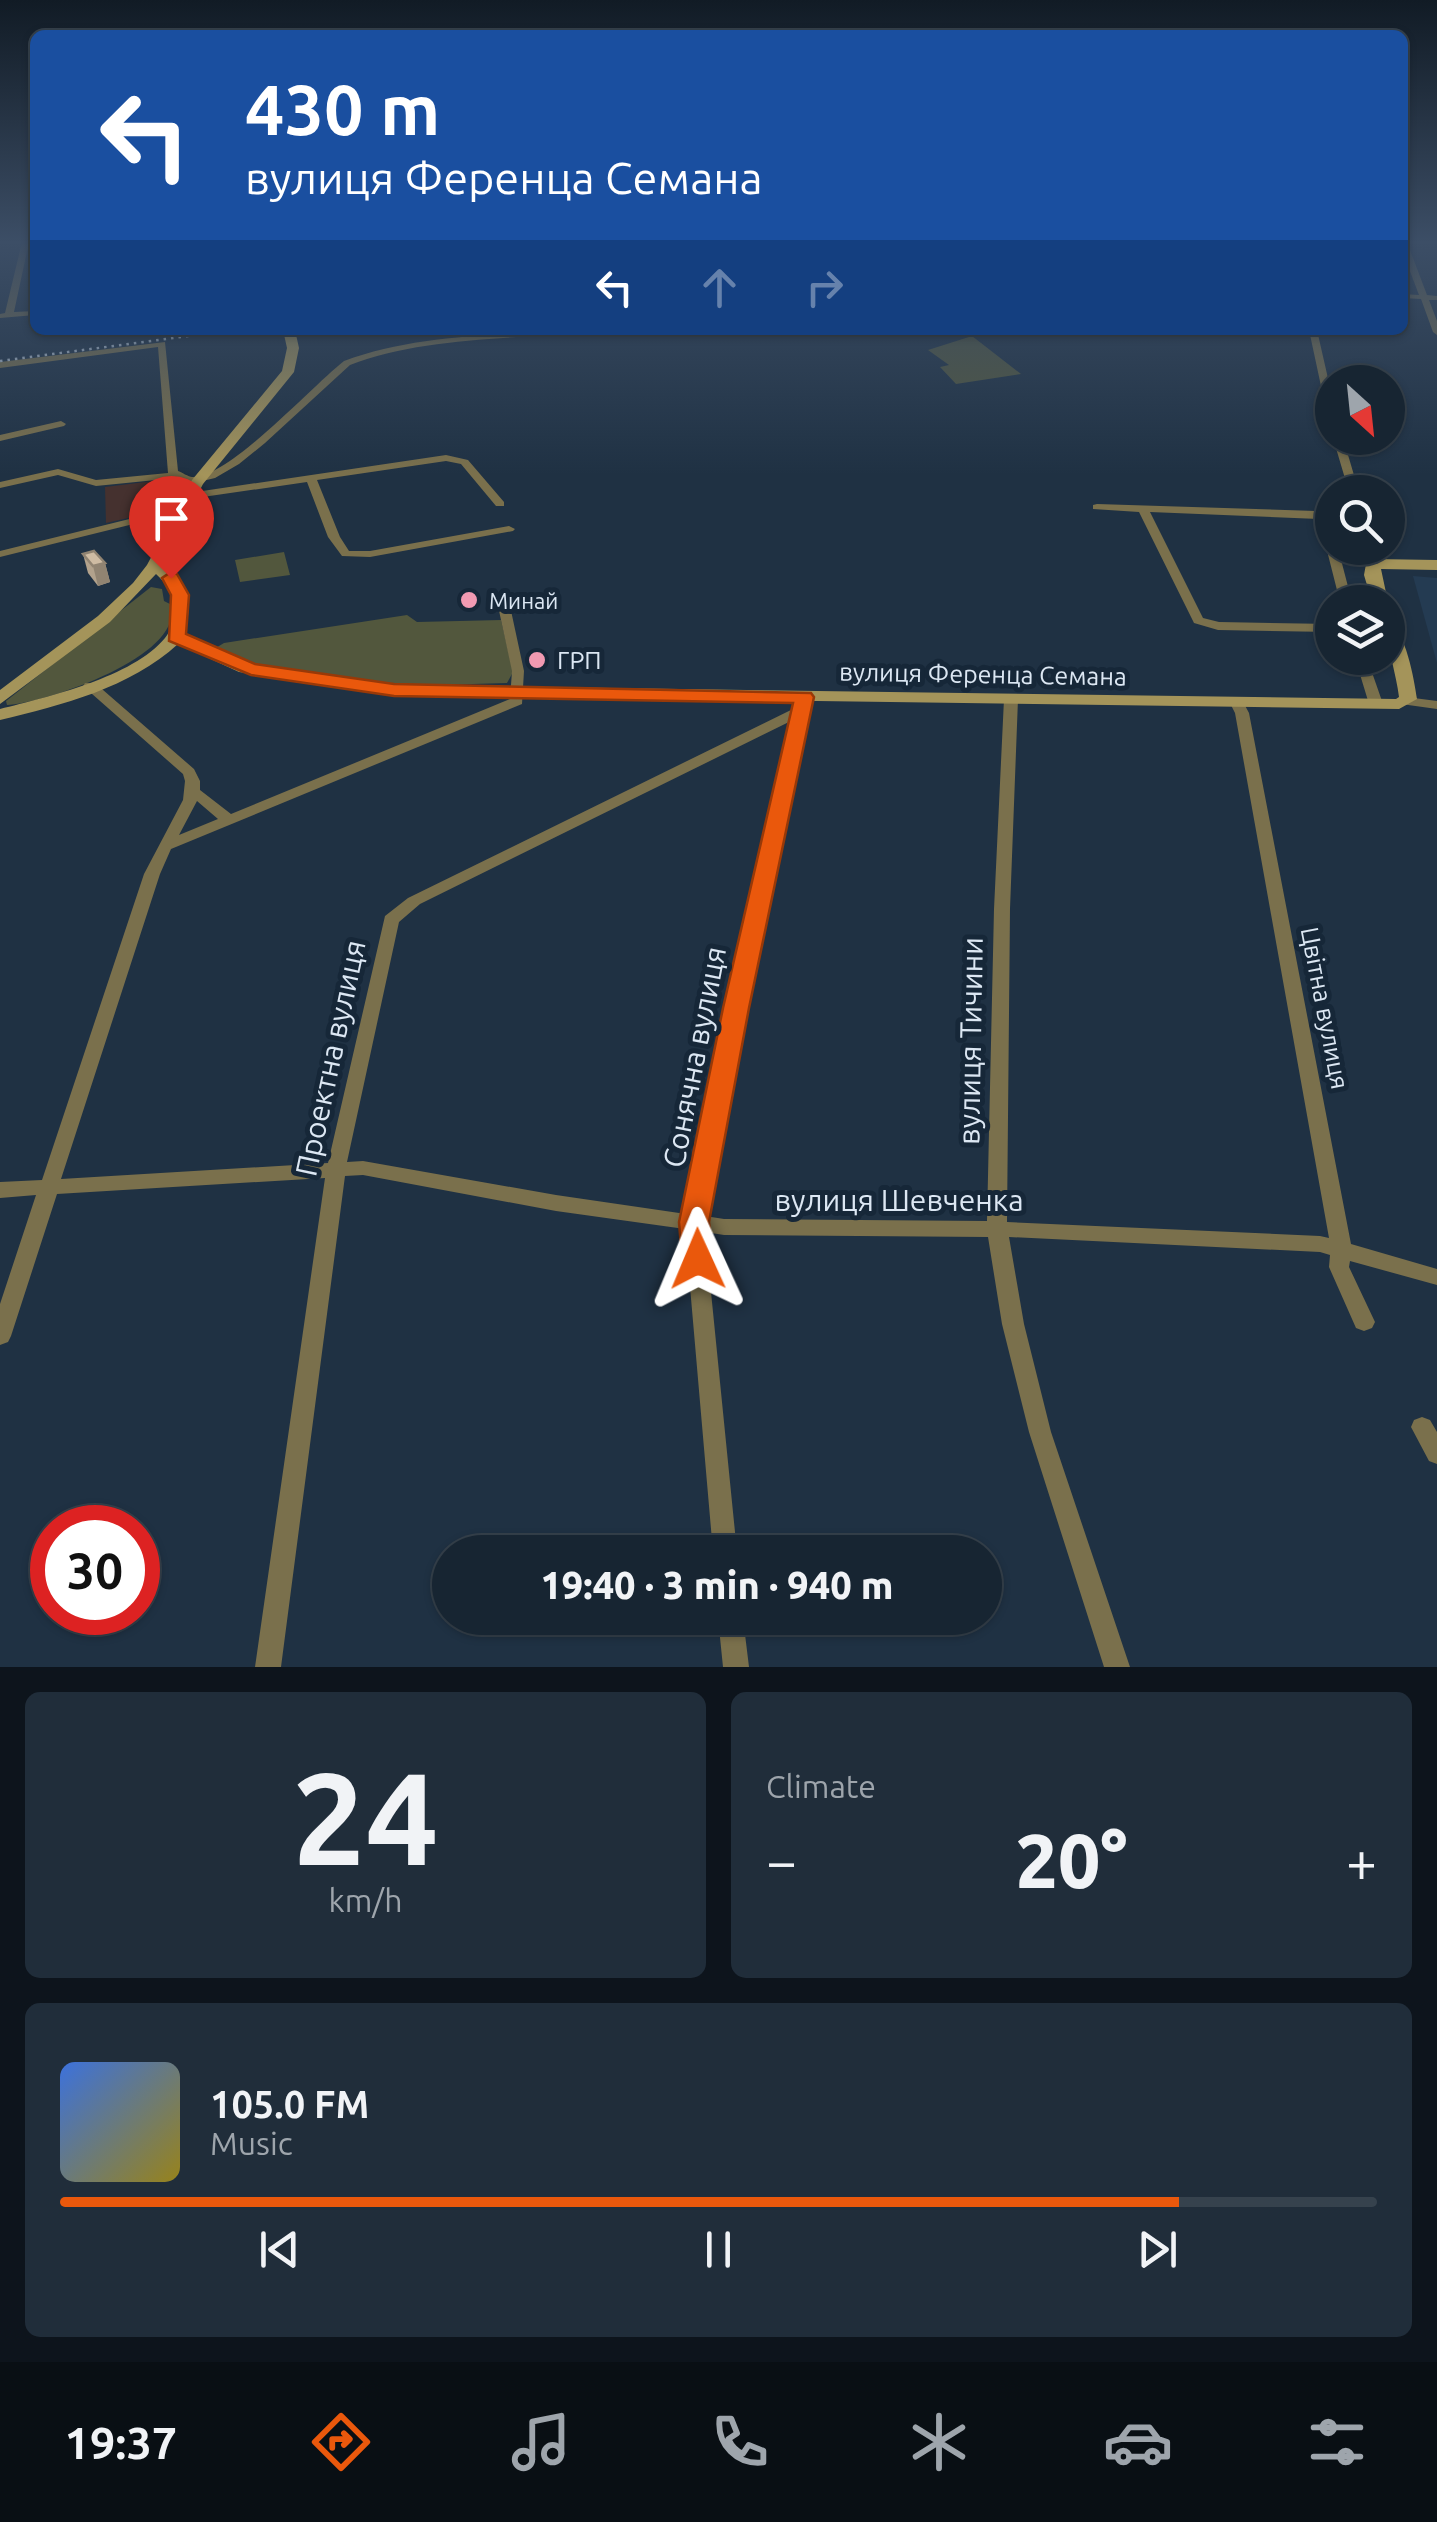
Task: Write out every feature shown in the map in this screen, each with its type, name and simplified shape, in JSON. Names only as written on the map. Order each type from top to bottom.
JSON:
[{"type":"street","points":[[0,699],[118,607],[154,566],[189,496],[279,388],[292,359],[290,335]]},
{"type":"street","points":[[189,496],[234,464],[353,360],[537,335]]},
{"type":"street","points":[[1314,335],[1321,365]]},
{"type":"street","points":[[0,365],[162,344],[175,475],[189,496]]},
{"type":"street","points":[[0,438],[61,424]]},
{"type":"street","points":[[0,554],[189,496],[436,458],[457,459],[466,464],[500,504]]},
{"type":"street","points":[[0,485],[58,472],[96,484],[175,475]]},
{"type":"street","points":[[311,478],[334,538],[346,554],[370,554],[509,529]]},
{"type":"street","points":[[1096,507],[1305,512],[1324,517],[1342,585]]},
{"type":"street","points":[[1143,508],[1198,620],[1218,626],[1315,628]]},
{"type":"street","points":[[1405,563],[1437,565]]},
{"type":"street","points":[[0,715],[90,686],[138,664],[176,637],[181,618],[180,595],[171,578],[154,566]]},
{"type":"street","points":[[165,846],[517,700],[518,671],[504,606]]},
{"type":"street","name":"вулиця Ференца Семана","points":[[176,637],[251,670],[378,689],[803,704],[1011,699],[1376,704],[1406,701],[1437,705]]},
{"type":"street","points":[[1405,674],[1406,701]]},
{"type":"street","points":[[1367,675],[1376,704]]},
{"type":"street","points":[[90,686],[189,772],[196,792],[228,819]]},
{"type":"street","name":"вулиця Тичини","points":[[1011,699],[1002,909],[996,1228],[1040,1432],[1117,1667]]},
{"type":"street","name":"Цвітна вулиця","points":[[1236,702],[1242,713],[1341,1247],[1339,1267],[1364,1322]]},
{"type":"street","name":"Проектна вулиця","points":[[268,1667],[336,1168],[386,935],[400,910],[803,704]]},
{"type":"street","name":"Сонячна вулиця","points":[[723,1535],[694,1222],[803,704]]},
{"type":"street","points":[[0,1336],[152,874],[196,792]]},
{"type":"street","name":"вулиця Шевченка","points":[[0,1190],[363,1168],[556,1204],[694,1222],[802,1230],[996,1228],[1341,1247],[1437,1277]]},
{"type":"street","points":[[1422,1427],[1437,1454]]},
{"type":"street","points":[[733,1635],[736,1667]]},
{"type":"shaded area","points":[[162,480],[164,510],[106,523],[105,487]]},
{"type":"shaded area","points":[[1413,576],[1437,578],[1437,663]]},
{"type":"green space","points":[[972,336],[1021,374],[956,384],[940,367],[949,365],[928,350]]},
{"type":"green space","points":[[284,552],[290,575],[240,582],[235,560]]},
{"type":"green space","points":[[151,587],[162,589],[164,601],[170,604],[170,623],[158,641],[137,658],[80,686],[7,705],[6,701]]},
{"type":"green space","points":[[407,615],[417,622],[501,620],[513,672],[507,683],[405,686],[244,664],[214,649],[224,643]]},
{"type":"building","points":[[94,551],[105,563],[93,566],[83,554]]},
{"type":"railway","points":[[0,361],[196,335]]},
{"type":"place","name":"Минай","points":[[469,600]]},
{"type":"place","name":"ГРП","points":[[537,660]]},
{"type":"route","points":[[171,578],[180,595],[181,618],[176,637],[251,670],[394,690],[804,697],[694,1222],[698,1259]]}]
